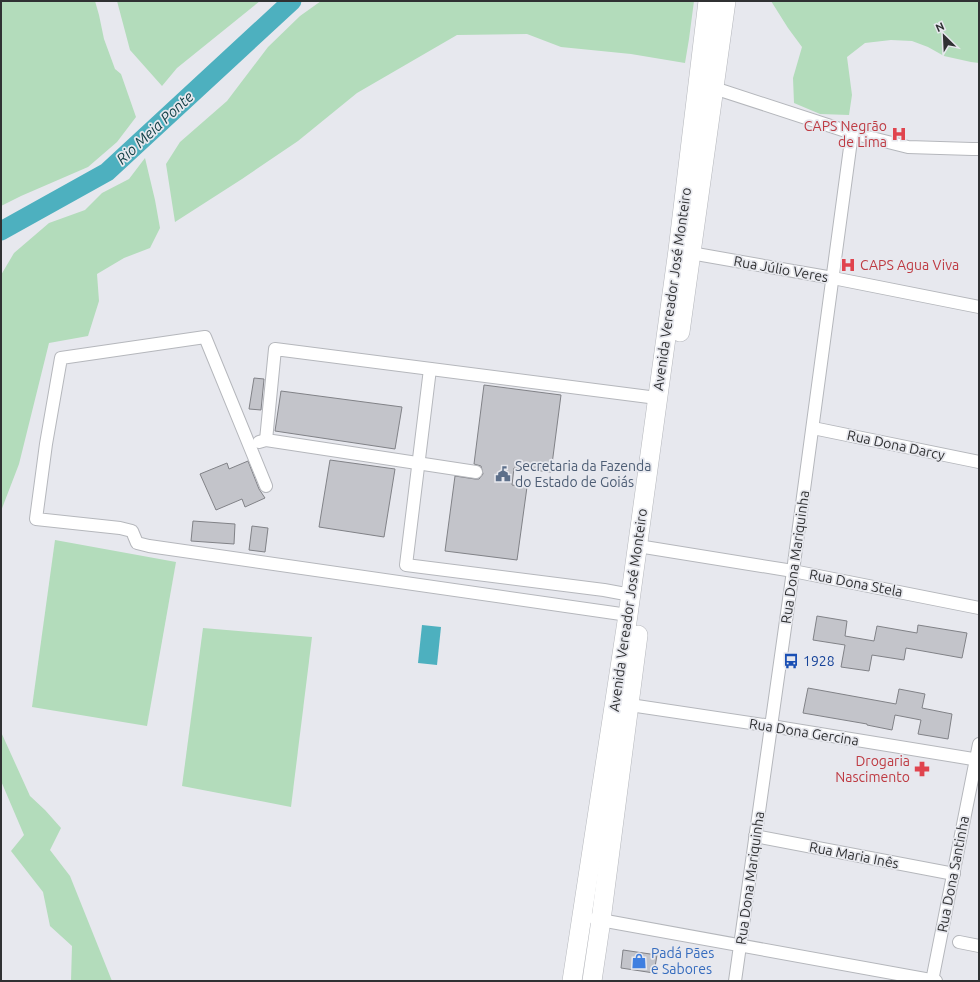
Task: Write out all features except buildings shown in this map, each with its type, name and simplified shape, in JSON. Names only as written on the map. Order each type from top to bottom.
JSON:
[{"type":"main road","name":"Avenida Vereador José Monteiro","points":[[572,981],[631,595],[643,546],[684,251],[708,1]]},
{"type":"main road","name":"Avenida Vereador José Monteiro","points":[[592,981],[630,705],[657,398],[714,88],[726,1]]},
{"type":"street","points":[[714,88],[852,133],[908,147],[979,149]]},
{"type":"street","name":"Rua Dona Mariquinha","points":[[735,981],[793,571],[852,133]]},
{"type":"street","name":"Rua Júlio Veres","points":[[684,251],[833,278],[979,307]]},
{"type":"street","points":[[266,486],[248,446],[205,337],[61,358],[46,444],[36,519],[120,528],[132,531],[137,543],[149,546],[628,614]]},
{"type":"street","points":[[266,440],[275,349],[657,398]]},
{"type":"street","points":[[430,369],[406,565],[604,590],[631,595]]},
{"type":"street","name":"Rua Dona Darcy","points":[[812,428],[979,462]]},
{"type":"street","points":[[248,446],[266,440],[476,472]]},
{"type":"street","name":"Rua Dona Stela","points":[[643,546],[793,571],[979,608]]},
{"type":"street","name":"Rua Dona Gercina","points":[[630,705],[771,726],[978,760]]},
{"type":"street","name":"Rua Dona Santinha","points":[[934,981],[954,874],[978,760],[979,744]]},
{"type":"street","name":"Rua Maria Inês","points":[[756,836],[954,874]]},
{"type":"street","points":[[581,916],[934,981]]},
{"type":"street","points":[[959,942],[979,946]]},
{"type":"green space","points":[[1,1],[95,1],[104,39],[115,69],[121,74],[136,117],[117,142],[88,167],[1,206]]},
{"type":"green space","points":[[117,1],[260,1],[177,68],[162,86],[130,50]]},
{"type":"green space","points":[[321,1],[694,1],[685,63],[631,54],[561,47],[527,34],[457,35],[357,93],[298,141],[175,222],[166,164],[180,142],[227,101],[268,47],[300,16]]},
{"type":"green space","points":[[771,1],[979,1],[979,63],[944,56],[928,47],[912,41],[891,40],[865,43],[847,57],[852,95],[849,115],[820,114],[794,103],[793,78],[802,47]]},
{"type":"green space","points":[[145,158],[160,228],[150,248],[124,258],[97,274],[99,301],[88,336],[49,343],[19,464],[1,511],[1,275],[14,253],[49,223],[85,210],[102,193],[129,179]]},
{"type":"green space","points":[[55,540],[176,562],[147,726],[32,707]]},
{"type":"green space","points":[[203,628],[312,637],[291,807],[182,786]]},
{"type":"green space","points":[[1,732],[30,796],[61,828],[50,850],[70,876],[112,981],[71,981],[72,946],[50,926],[43,892],[11,851],[24,835],[1,781]]},
{"type":"water","points":[[422,625],[441,627],[437,665],[418,663]]},
{"type":"waterway","name":"Rio Meia Ponte","points":[[1,231],[107,172],[292,1]]},
{"type":"place","name":"CAPS Negrão de Lima","points":[[899,134]]},
{"type":"place","name":"CAPS Agua Viva","points":[[848,265]]},
{"type":"place","name":"Secretaria da Fazenda do Estado de Goiás","points":[[503,474]]},
{"type":"place","name":"1928","points":[[791,661]]},
{"type":"place","name":"Drogaria Nascimento","points":[[922,769]]},
{"type":"place","name":"Padá Pães e Sabores","points":[[639,961]]}]
